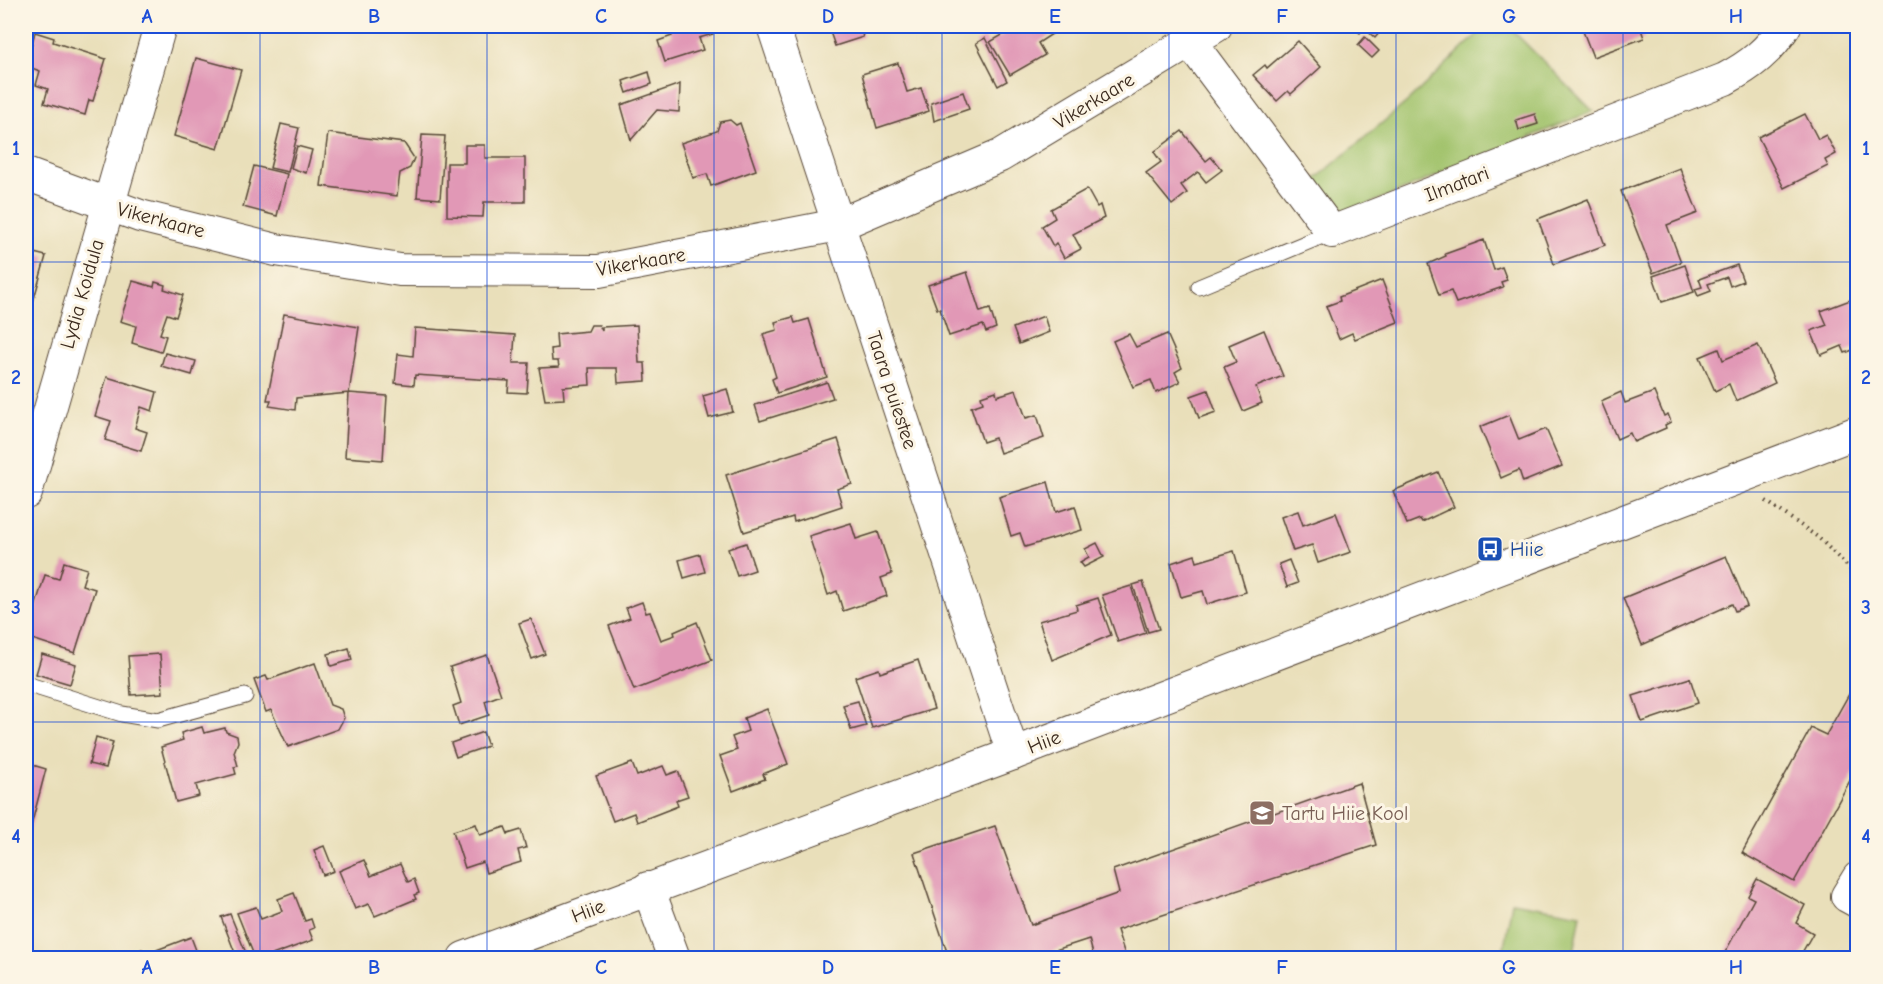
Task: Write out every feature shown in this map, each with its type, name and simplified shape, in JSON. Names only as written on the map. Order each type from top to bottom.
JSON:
[{"type":"street","name":"Lydia Koidula","points":[[26,493],[160,26]]},
{"type":"street","name":"Taara puiestee","points":[[773,26],[1013,754]]},
{"type":"street","name":"Vikerkaare","points":[[26,174],[108,205],[276,250],[400,270],[599,271],[838,225],[1000,156],[1216,26]]},
{"type":"street","name":"Ilmatari","points":[[1332,232],[1725,79],[1751,65],[1773,44],[1785,26]]},
{"type":"street","points":[[1191,43],[1332,232]]},
{"type":"street","name":"Hiie","points":[[464,958],[1013,754],[1857,432]]},
{"type":"street","points":[[1857,878],[1847,896],[1857,902]]},
{"type":"street","points":[[648,888],[674,958]]},
{"type":"lane","points":[[1199,287],[1332,232]]},
{"type":"lane","points":[[26,684],[122,714],[158,720],[246,696]]},
{"type":"path","points":[[1734,479],[1819,538],[1857,577]]},
{"type":"green space","points":[[1486,26],[1508,26],[1593,111],[1347,213],[1311,183],[1408,101]]},
{"type":"green space","points":[[1512,902],[1581,914],[1573,958],[1502,958]]},
{"type":"building","points":[[669,26],[711,26],[713,34],[699,38],[703,50],[665,62],[658,41],[672,36]]},
{"type":"building","points":[[841,26],[860,26],[863,37],[835,46],[829,29]]},
{"type":"building","points":[[1018,26],[1048,26],[1052,34],[1038,43],[1045,55],[1010,75],[990,42]]},
{"type":"building","points":[[1351,26],[1385,26],[1375,38],[1364,28],[1360,33]]},
{"type":"building","points":[[1581,26],[1640,26],[1644,38],[1593,57]]},
{"type":"building","points":[[35,32],[54,38],[53,42],[106,59],[93,101],[89,100],[85,115],[44,103],[48,89],[36,85],[40,71],[26,66]]},
{"type":"building","points":[[1365,37],[1379,51],[1372,58],[1358,45]]},
{"type":"building","points":[[985,38],[1007,81],[998,86],[976,43]]},
{"type":"building","points":[[1298,41],[1321,67],[1291,94],[1288,91],[1277,101],[1253,75],[1265,65],[1267,68]]},
{"type":"building","points":[[196,58],[241,70],[218,149],[174,136]]},
{"type":"building","points":[[898,63],[907,92],[921,88],[929,111],[877,128],[862,74]]},
{"type":"building","points":[[649,72],[652,84],[627,93],[623,81]]},
{"type":"building","points":[[680,84],[679,112],[657,110],[631,140],[621,105]]},
{"type":"building","points":[[963,92],[969,109],[934,121],[931,103]]},
{"type":"building","points":[[1535,114],[1538,124],[1519,130],[1516,120]]},
{"type":"building","points":[[1805,114],[1818,139],[1826,135],[1836,154],[1825,160],[1828,166],[1784,188],[1758,137]]},
{"type":"building","points":[[730,120],[736,125],[740,123],[756,170],[711,186],[707,174],[693,178],[681,143],[717,131],[720,122]]},
{"type":"building","points":[[281,124],[299,128],[288,172],[270,168]]},
{"type":"building","points":[[1182,131],[1206,161],[1211,157],[1222,170],[1206,182],[1198,172],[1181,185],[1187,193],[1172,205],[1146,173],[1161,162],[1154,152]]},
{"type":"building","points":[[328,133],[404,143],[414,158],[410,168],[400,173],[397,196],[321,186]]},
{"type":"building","points":[[422,135],[445,136],[440,199],[417,197]]},
{"type":"building","points":[[465,145],[485,145],[485,158],[525,158],[525,202],[484,202],[483,217],[447,216],[447,163],[465,163]]},
{"type":"building","points":[[297,146],[312,150],[306,173],[291,168]]},
{"type":"building","points":[[254,166],[287,174],[277,216],[243,207]]},
{"type":"building","points":[[1680,168],[1698,213],[1667,225],[1681,262],[1653,273],[1621,191]]},
{"type":"building","points":[[1087,189],[1097,207],[1100,205],[1104,218],[1073,234],[1081,249],[1064,258],[1056,243],[1053,246],[1042,226],[1055,218],[1051,209]]},
{"type":"building","points":[[1588,199],[1605,245],[1554,264],[1538,219]]},
{"type":"building","points":[[1484,240],[1494,270],[1502,267],[1507,280],[1501,282],[1503,287],[1456,303],[1451,291],[1439,295],[1428,264],[1446,256],[1445,254]]},
{"type":"building","points":[[26,251],[46,256],[33,302],[26,300]]},
{"type":"building","points":[[1685,265],[1694,292],[1662,302],[1653,276]]},
{"type":"building","points":[[1737,265],[1743,281],[1730,286],[1727,277],[1708,284],[1711,291],[1698,296],[1695,289],[1702,287],[1699,279]]},
{"type":"building","points":[[967,272],[980,312],[990,309],[996,328],[986,332],[983,325],[949,336],[940,309],[937,309],[928,285]]},
{"type":"building","points":[[1382,280],[1398,322],[1355,339],[1352,333],[1339,339],[1326,306],[1340,301],[1339,297]]},
{"type":"building","points":[[133,281],[154,287],[155,282],[165,285],[164,289],[183,295],[176,317],[167,314],[160,334],[166,336],[161,352],[132,343],[136,326],[120,321]]},
{"type":"building","points":[[1858,297],[1858,348],[1845,353],[1842,346],[1821,355],[1811,331],[1827,325],[1821,311]]},
{"type":"building","points":[[284,314],[359,327],[349,393],[296,398],[295,410],[269,406],[271,400],[267,400]]},
{"type":"building","points":[[1044,316],[1049,332],[1019,344],[1013,328]]},
{"type":"building","points":[[793,317],[795,323],[809,319],[827,377],[777,393],[772,379],[776,377],[763,334],[777,330],[775,322]]},
{"type":"building","points":[[591,325],[599,325],[602,331],[602,327],[637,325],[639,363],[645,363],[646,381],[618,383],[617,368],[589,368],[590,385],[563,387],[564,399],[545,400],[539,368],[559,367],[558,361],[552,361],[551,349],[557,348],[556,334],[588,331]]},
{"type":"building","points":[[415,328],[515,335],[513,363],[529,363],[527,393],[508,392],[509,381],[415,375],[414,385],[395,383],[398,354],[413,356]]},
{"type":"building","points":[[1264,330],[1283,376],[1256,387],[1262,403],[1243,411],[1224,367],[1236,362],[1229,345]]},
{"type":"building","points":[[1129,334],[1136,347],[1167,334],[1182,368],[1175,372],[1180,382],[1156,393],[1151,380],[1133,387],[1113,341]]},
{"type":"building","points":[[1758,345],[1775,383],[1736,401],[1729,384],[1715,391],[1700,357],[1719,349],[1723,360]]},
{"type":"building","points":[[165,353],[196,361],[192,375],[161,366]]},
{"type":"building","points":[[107,377],[157,392],[152,411],[141,407],[135,428],[147,432],[141,451],[105,440],[111,421],[95,416]]},
{"type":"building","points":[[827,382],[833,398],[760,421],[755,405]]},
{"type":"building","points":[[727,389],[733,412],[709,418],[703,396]]},
{"type":"building","points":[[1016,390],[1026,418],[1037,415],[1044,438],[1000,453],[995,438],[983,442],[971,407],[983,403],[981,396],[996,391],[997,396]]},
{"type":"building","points":[[1208,390],[1216,412],[1199,418],[1191,396]]},
{"type":"building","points":[[1621,392],[1625,403],[1654,392],[1664,416],[1668,414],[1671,422],[1665,425],[1666,428],[1634,442],[1630,433],[1617,439],[1601,401]]},
{"type":"building","points":[[349,393],[387,396],[383,460],[345,457]]},
{"type":"building","points":[[1509,415],[1519,440],[1546,429],[1562,466],[1523,482],[1519,470],[1501,478],[1480,427]]},
{"type":"building","points":[[838,439],[852,484],[837,489],[842,506],[794,522],[793,517],[744,532],[726,475]]},
{"type":"building","points":[[1438,472],[1454,507],[1422,522],[1420,519],[1407,524],[1393,491]]},
{"type":"building","points":[[1048,482],[1056,512],[1075,506],[1082,530],[1025,547],[1020,533],[1011,536],[999,497]]},
{"type":"building","points":[[1298,511],[1303,525],[1336,513],[1351,552],[1318,563],[1312,545],[1293,551],[1281,517]]},
{"type":"building","points":[[851,523],[856,539],[878,532],[892,574],[881,578],[887,596],[843,611],[837,591],[828,595],[809,536]]},
{"type":"building","points":[[746,543],[755,570],[737,576],[728,549]]},
{"type":"building","points":[[1097,543],[1104,557],[1084,567],[1080,562],[1089,557],[1085,549]]},
{"type":"building","points":[[1234,551],[1246,592],[1207,604],[1203,591],[1181,597],[1171,563],[1195,555],[1197,562]]},
{"type":"building","points":[[700,554],[705,572],[684,578],[679,560]]},
{"type":"building","points":[[1726,556],[1747,606],[1735,611],[1732,604],[1642,645],[1623,598]]},
{"type":"building","points":[[1289,560],[1298,583],[1287,587],[1279,564]]},
{"type":"building","points":[[64,562],[87,569],[82,585],[95,589],[75,653],[26,637],[28,615],[32,617],[45,575],[59,579]]},
{"type":"building","points":[[1143,582],[1159,629],[1148,632],[1133,585]]},
{"type":"building","points":[[1131,586],[1146,633],[1118,642],[1102,595]]},
{"type":"building","points":[[1098,598],[1111,635],[1052,660],[1039,621],[1077,610],[1076,605]]},
{"type":"building","points":[[642,602],[646,613],[650,612],[661,640],[697,622],[712,660],[634,690],[609,626],[630,618],[626,608]]},
{"type":"building","points":[[531,619],[545,654],[532,659],[519,623]]},
{"type":"building","points":[[349,648],[352,660],[331,666],[328,654]]},
{"type":"building","points":[[42,654],[76,664],[70,684],[36,674]]},
{"type":"building","points":[[160,654],[163,693],[131,695],[128,656]]},
{"type":"building","points":[[487,655],[501,695],[485,701],[489,715],[459,725],[453,706],[461,703],[450,667]]},
{"type":"building","points":[[918,660],[934,709],[872,728],[855,677],[879,669],[880,673]]},
{"type":"building","points":[[315,663],[330,705],[341,709],[344,718],[338,729],[288,747],[271,710],[266,712],[254,680],[266,676],[268,680]]},
{"type":"building","points":[[1690,678],[1698,703],[1642,722],[1633,696]]},
{"type":"building","points":[[1858,678],[1858,766],[1794,882],[1742,853],[1811,728],[1826,735]]},
{"type":"building","points":[[858,701],[866,726],[851,730],[843,705]]},
{"type":"building","points":[[767,709],[788,764],[763,774],[765,779],[733,791],[720,756],[737,750],[732,737],[748,731],[744,718]]},
{"type":"building","points":[[202,727],[204,733],[225,728],[226,732],[237,736],[238,742],[234,752],[238,766],[234,767],[236,774],[196,785],[199,796],[176,802],[161,747],[183,740],[181,733]]},
{"type":"building","points":[[483,732],[488,746],[456,757],[451,743]]},
{"type":"building","points":[[96,737],[113,742],[106,768],[89,764]]},
{"type":"building","points":[[26,763],[46,769],[26,845]]},
{"type":"building","points":[[632,763],[637,776],[663,766],[667,775],[678,771],[688,796],[676,800],[678,806],[637,822],[634,813],[613,821],[596,776]]},
{"type":"building","name":"Tartu Hiie Kool","points":[[1359,783],[1376,845],[1117,930],[1126,958],[1094,958],[1089,939],[1040,955],[1041,958],[949,958],[914,853],[995,826],[1031,925],[1119,893],[1113,870]]},
{"type":"building","points":[[476,824],[480,835],[505,827],[508,834],[521,830],[526,848],[518,850],[521,862],[486,873],[483,862],[465,868],[453,831]]},
{"type":"building","points":[[324,846],[334,871],[323,875],[314,850]]},
{"type":"building","points":[[364,860],[371,876],[400,864],[408,882],[414,879],[419,893],[414,895],[416,899],[375,916],[369,904],[355,909],[339,871]]},
{"type":"building","points":[[1757,879],[1805,905],[1796,923],[1813,933],[1799,958],[1722,958],[1754,899],[1748,896]]},
{"type":"building","points":[[294,893],[305,921],[311,919],[314,928],[309,930],[313,940],[264,958],[255,958],[237,913],[256,907],[261,919],[282,911],[278,899]]},
{"type":"building","points":[[230,914],[248,958],[237,958],[221,917]]},
{"type":"building","points":[[191,937],[199,958],[148,958],[146,954]]},
{"type":"building","points":[[142,949],[146,958],[132,958],[130,954]]},
{"type":"place","name":"Hiie","points":[[1490,549]]},
{"type":"place","name":"Tartu Hiie Kool","points":[[1262,813]]}]
